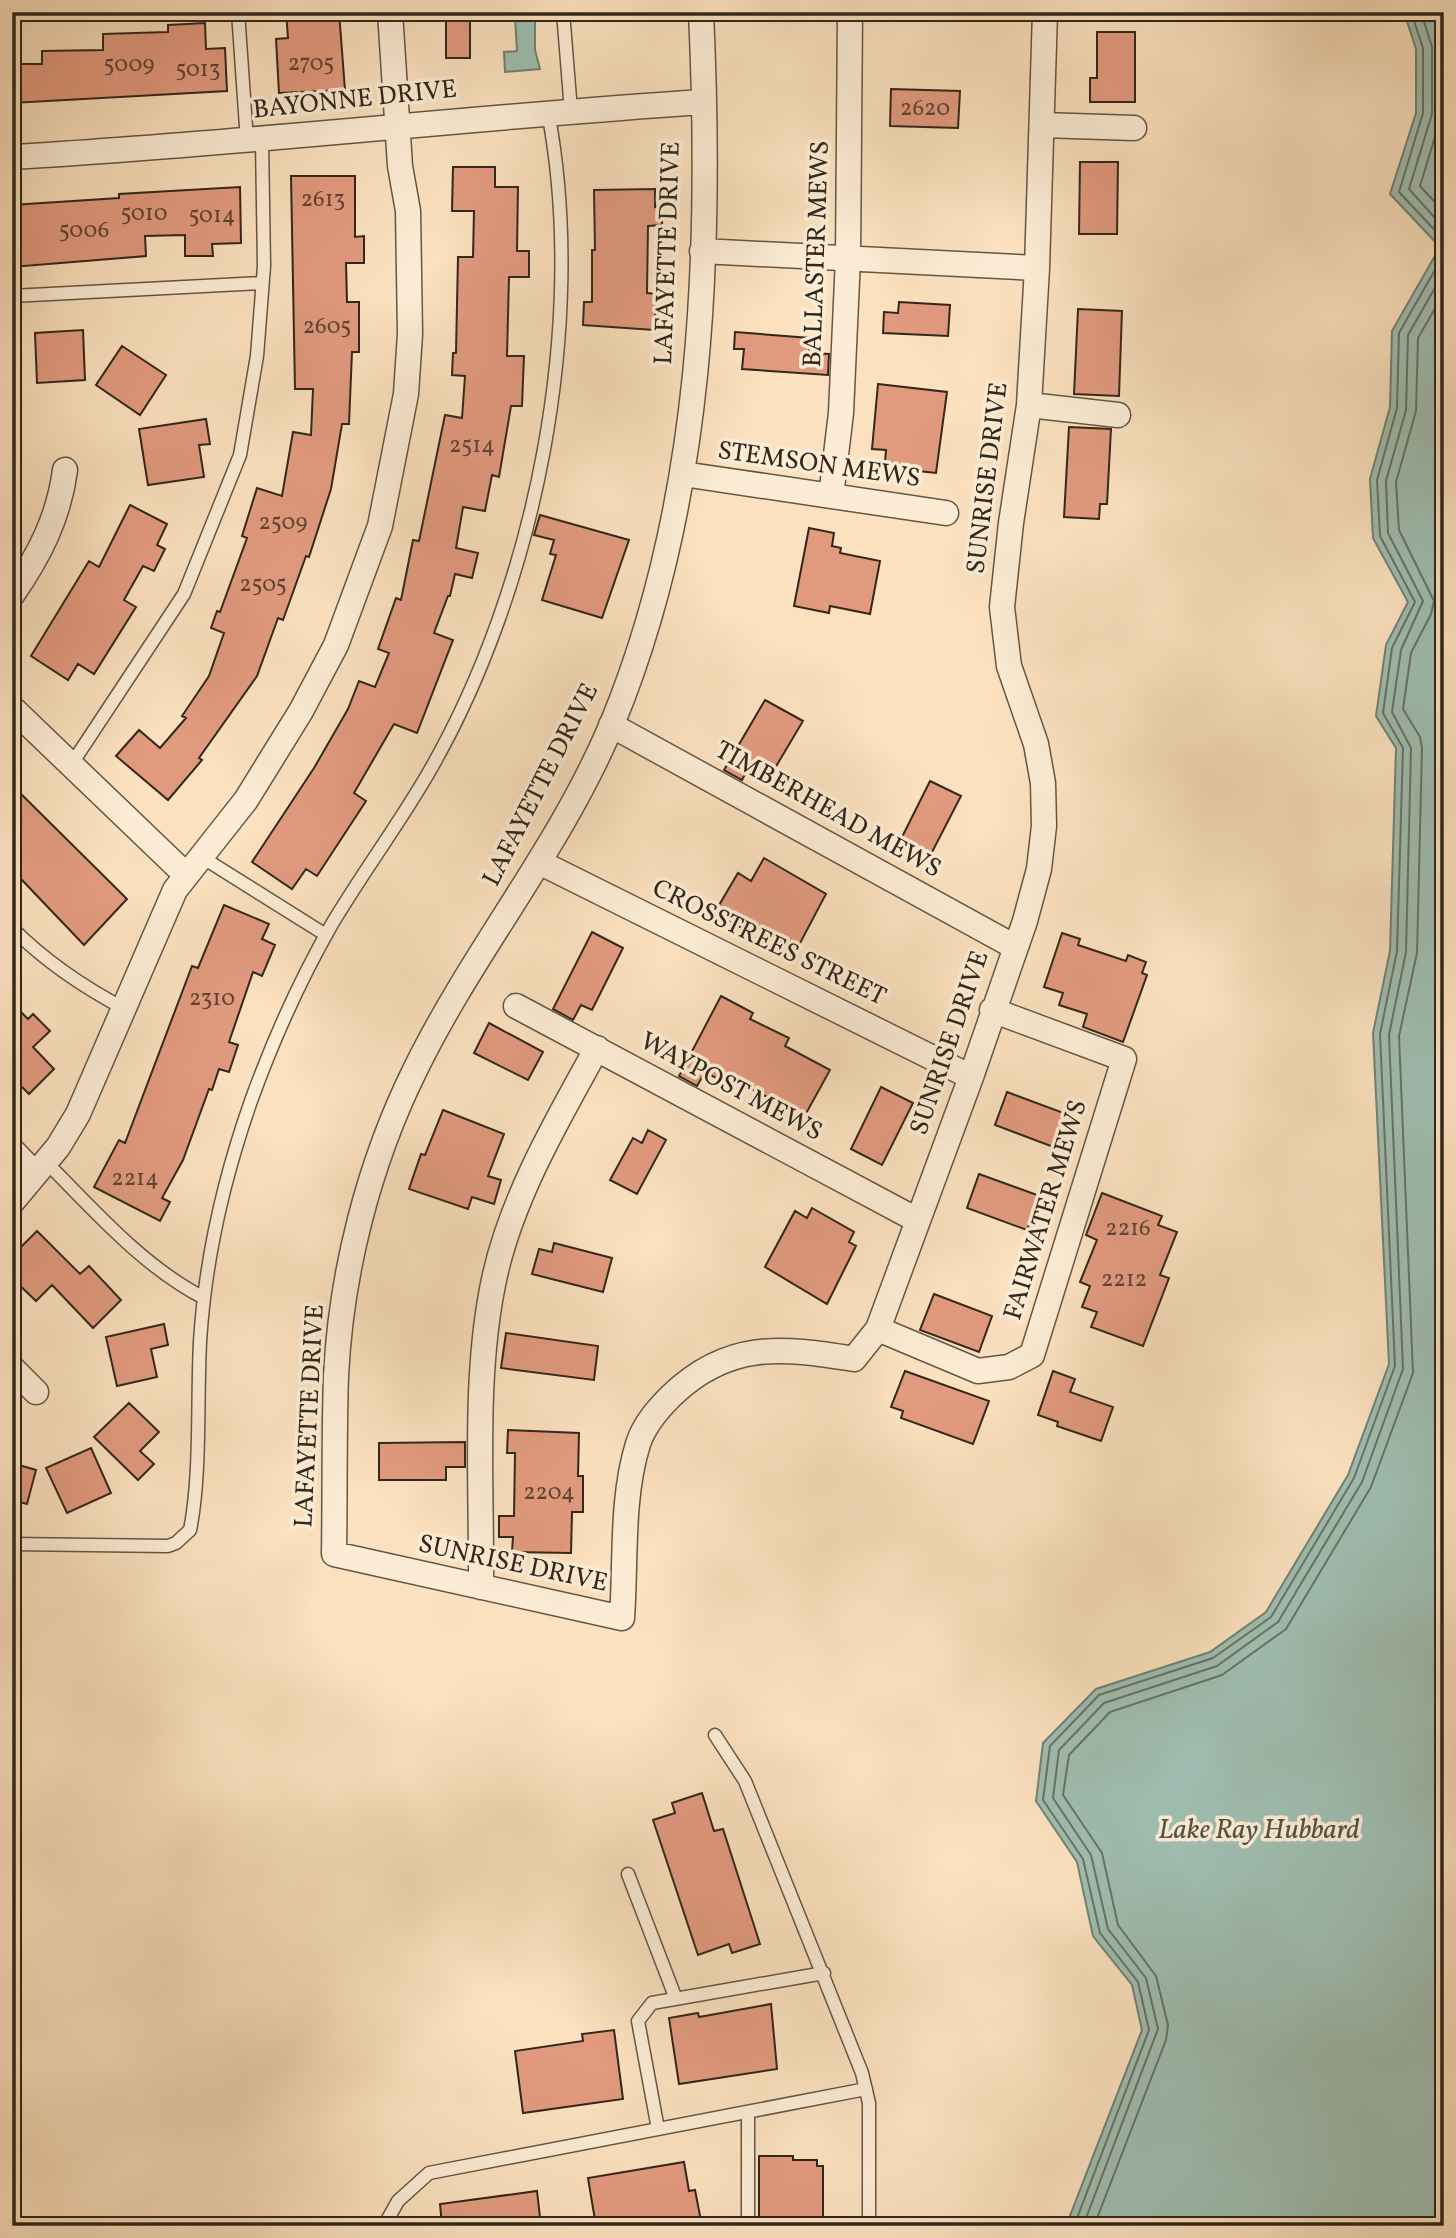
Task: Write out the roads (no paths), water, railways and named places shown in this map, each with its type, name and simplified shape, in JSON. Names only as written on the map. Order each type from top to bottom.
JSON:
[{"type":"street","points":[[12,1202],[78,1114],[126,1010],[175,890],[246,800],[301,711],[336,645],[380,526],[406,394],[410,334],[408,211],[400,166],[390,12]]},
{"type":"street","name":"LAFAYETTE DRIVE","points":[[334,1555],[336,1373],[349,1271],[361,1218],[414,1072],[461,987],[541,863],[611,725],[669,548],[683,474],[694,375],[702,251],[701,12]]},
{"type":"street","name":"BALLASTER MEWS","points":[[831,496],[841,413],[848,258],[850,12]]},
{"type":"street","name":"SUNRISE DRIVE","points":[[334,1555],[622,1618],[630,1482],[639,1442],[655,1412],[708,1366],[777,1350],[854,1359],[878,1329],[971,1077],[1039,869],[1044,826],[1043,783],[1036,744],[1009,666],[1002,607],[1011,523],[1029,405],[1037,268],[1045,12]]},
{"type":"street","name":"BAYONNE DRIVE","points":[[12,157],[255,140],[559,111],[703,102]]},
{"type":"street","points":[[1042,125],[1134,128]]},
{"type":"street","points":[[702,251],[1037,268]]},
{"type":"street","points":[[1029,405],[1118,415]]},
{"type":"street","points":[[12,595],[51,529],[61,502],[65,470]]},
{"type":"street","name":"STEMSON MEWS","points":[[683,474],[946,513]]},
{"type":"street","points":[[12,708],[71,765],[193,865]]},
{"type":"street","name":"TIMBERHEAD MEWS","points":[[611,725],[1015,947]]},
{"type":"street","name":"CROSSTREES STREET","points":[[541,863],[971,1077]]},
{"type":"street","name":"WAYPOST MEWS","points":[[516,1006],[917,1220]]},
{"type":"street","name":"FAIRWATER MEWS","points":[[878,1329],[978,1371],[1009,1367],[1032,1355],[1124,1059],[992,1010]]},
{"type":"street","points":[[481,1587],[483,1386],[487,1323],[495,1273],[517,1211],[553,1129],[597,1048]]},
{"type":"street","points":[[12,1150],[40,1167]]},
{"type":"street","points":[[12,1368],[36,1392]]},
{"type":"lane","points":[[71,765],[184,594],[240,455],[257,356],[262,283],[255,140],[238,12]]},
{"type":"lane","points":[[12,1544],[167,1546],[176,1543],[190,1530],[204,1298],[227,1177],[242,1129],[282,1024],[326,935],[430,769],[447,736],[492,633],[527,523],[547,432],[561,317],[559,111],[563,12]]},
{"type":"lane","points":[[12,296],[262,283]]},
{"type":"lane","points":[[193,865],[326,935]]},
{"type":"lane","points":[[12,928],[35,951],[68,976],[126,1010]]},
{"type":"lane","points":[[40,1167],[161,1272],[204,1298]]},
{"type":"lane","points":[[715,1735],[745,1781],[824,1973],[866,2089],[869,2103],[869,2226]]},
{"type":"lane","points":[[628,1874],[676,1999]]},
{"type":"lane","points":[[658,2129],[638,2021],[652,2003],[824,1973]]},
{"type":"lane","points":[[384,2226],[386,2217],[398,2201],[429,2173],[866,2089]]},
{"type":"lane","points":[[748,2112],[748,2226]]},
{"type":"water","points":[[500,12],[535,12],[535,50],[540,69],[505,72],[504,52],[517,51],[515,17],[500,17]]},
{"type":"water","name":"Lake Ray Hubbard","points":[[1404,12],[1444,12],[1444,2226],[1066,2226],[1142,2030],[1132,1985],[1093,1936],[1077,1862],[1036,1801],[1043,1743],[1096,1689],[1210,1652],[1266,1612],[1348,1475],[1389,1364],[1373,1033],[1390,951],[1396,748],[1376,716],[1386,645],[1408,602],[1373,538],[1370,479],[1390,407],[1392,331],[1440,247],[1390,194],[1416,113],[1416,49]]}]
